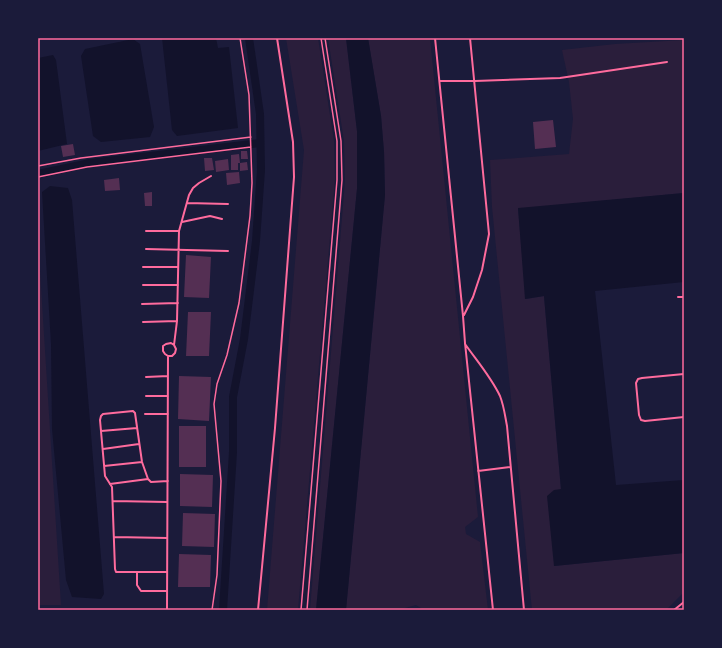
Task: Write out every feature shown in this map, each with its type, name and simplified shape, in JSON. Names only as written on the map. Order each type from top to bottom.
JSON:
[{"type":"lane","points":[[258,610],[274,436],[294,177],[293,142],[277,38]]},
{"type":"lane","points":[[435,38],[463,316],[464,343],[493,610]]},
{"type":"lane","points":[[463,316],[473,297],[482,270],[489,234],[470,38]]},
{"type":"lane","points":[[440,81],[560,78],[668,62]]},
{"type":"lane","points":[[168,356],[172,356],[176,349],[174,345],[177,321],[181,222],[193,188],[211,176]]},
{"type":"lane","points":[[187,203],[228,204]]},
{"type":"lane","points":[[181,222],[210,216],[222,219]]},
{"type":"lane","points":[[146,231],[180,231]]},
{"type":"lane","points":[[146,249],[228,251]]},
{"type":"lane","points":[[143,267],[179,267]]},
{"type":"lane","points":[[143,285],[178,285]]},
{"type":"lane","points":[[678,297],[684,297]]},
{"type":"lane","points":[[142,304],[178,303]]},
{"type":"lane","points":[[143,322],[177,321]]},
{"type":"lane","points":[[167,610],[168,356],[163,351],[166,344],[170,343],[174,345]]},
{"type":"lane","points":[[464,343],[490,379],[500,396],[503,406],[507,426],[524,610]]},
{"type":"lane","points":[[684,374],[642,378],[638,379],[636,383],[639,415],[641,420],[645,421],[684,417]]},
{"type":"lane","points":[[146,377],[168,376]]},
{"type":"lane","points":[[146,396],[168,396]]},
{"type":"lane","points":[[148,479],[142,462],[135,413],[132,411],[103,414],[100,420],[105,476],[112,487],[116,572],[167,572]]},
{"type":"lane","points":[[145,414],[168,414]]},
{"type":"lane","points":[[101,431],[138,428]]},
{"type":"lane","points":[[103,449],[140,444]]},
{"type":"lane","points":[[104,466],[142,462]]},
{"type":"lane","points":[[478,471],[510,467]]},
{"type":"lane","points":[[110,484],[148,479],[151,482],[168,481]]},
{"type":"lane","points":[[113,501],[167,502]]},
{"type":"lane","points":[[114,537],[167,538]]},
{"type":"lane","points":[[137,572],[137,585],[141,591],[167,591]]},
{"type":"lane","points":[[674,610],[684,602]]},
{"type":"path","points":[[212,610],[217,575],[221,481],[214,404],[217,384],[227,355],[239,303],[250,216],[252,183],[249,96],[240,38]]},
{"type":"path","points":[[301,610],[337,180],[337,141],[321,38]]},
{"type":"path","points":[[307,610],[342,180],[341,141],[325,38]]},
{"type":"path","points":[[38,166],[81,158],[251,137]]},
{"type":"path","points":[[38,176],[87,167],[251,147]]},
{"type":"shaded area","points":[[162,38],[216,38],[218,48],[229,47],[238,128],[177,136],[172,130]]},
{"type":"shaded area","points":[[286,38],[318,38],[334,141],[335,179],[298,610],[267,610],[304,150]]},
{"type":"shaded area","points":[[328,38],[346,38],[357,131],[357,189],[316,610],[310,610],[345,181],[344,141]]},
{"type":"shaded area","points":[[346,38],[368,38],[381,116],[385,195],[346,610],[316,610],[357,189],[357,131]]},
{"type":"shaded area","points":[[368,38],[430,38],[478,517],[465,527],[466,534],[480,542],[488,610],[424,610],[416,605],[398,610],[346,610],[385,195],[381,116]]},
{"type":"shaded area","points":[[133,39],[140,44],[154,127],[150,137],[101,142],[93,136],[81,56],[85,49]]},
{"type":"shaded area","points":[[684,40],[684,193],[518,209],[526,299],[544,296],[561,490],[554,566],[684,553],[684,592],[666,610],[532,610],[492,207],[490,160],[569,154],[573,119],[569,82],[562,50],[615,44]]},
{"type":"shaded area","points":[[53,55],[56,60],[67,144],[38,151],[38,58]]},
{"type":"shaded area","points":[[50,186],[68,188],[72,200],[104,594],[101,599],[72,597],[66,580],[52,429],[51,344],[42,192]]},
{"type":"shaded area","points":[[684,193],[684,282],[595,291],[616,485],[684,480],[684,553],[554,566],[547,496],[554,490],[561,489],[544,296],[525,299],[518,208]]},
{"type":"shaded area","points":[[38,239],[61,605],[38,605]]},
{"type":"building","points":[[553,120],[556,147],[535,149],[533,122]]},
{"type":"building","points":[[73,144],[75,155],[63,157],[61,146]]},
{"type":"building","points":[[241,151],[247,151],[248,159],[241,159]]},
{"type":"building","points":[[239,154],[240,163],[238,163],[238,170],[231,170],[231,155]]},
{"type":"building","points":[[204,158],[212,158],[214,170],[205,171]]},
{"type":"building","points":[[228,159],[229,170],[216,172],[215,161]]},
{"type":"building","points":[[247,162],[248,170],[240,171],[240,163]]},
{"type":"building","points":[[239,172],[240,183],[227,185],[226,173]]},
{"type":"building","points":[[119,178],[120,190],[105,191],[104,180]]},
{"type":"building","points":[[152,192],[152,206],[145,206],[144,193]]},
{"type":"building","points":[[186,255],[211,257],[209,298],[184,297]]},
{"type":"building","points":[[188,312],[211,312],[209,356],[186,356]]},
{"type":"building","points":[[179,376],[211,377],[209,421],[178,419]]},
{"type":"building","points":[[179,426],[206,426],[206,467],[179,467]]},
{"type":"building","points":[[180,474],[213,475],[212,507],[180,506]]},
{"type":"building","points":[[183,513],[215,514],[214,547],[182,546]]},
{"type":"building","points":[[179,554],[211,555],[210,587],[178,587]]},
{"type":"waterway","points":[[223,610],[233,452],[233,397],[244,339],[256,241],[261,170],[260,114],[249,38]]},
{"type":"waterway","points":[[38,174],[90,163],[260,143]]}]
